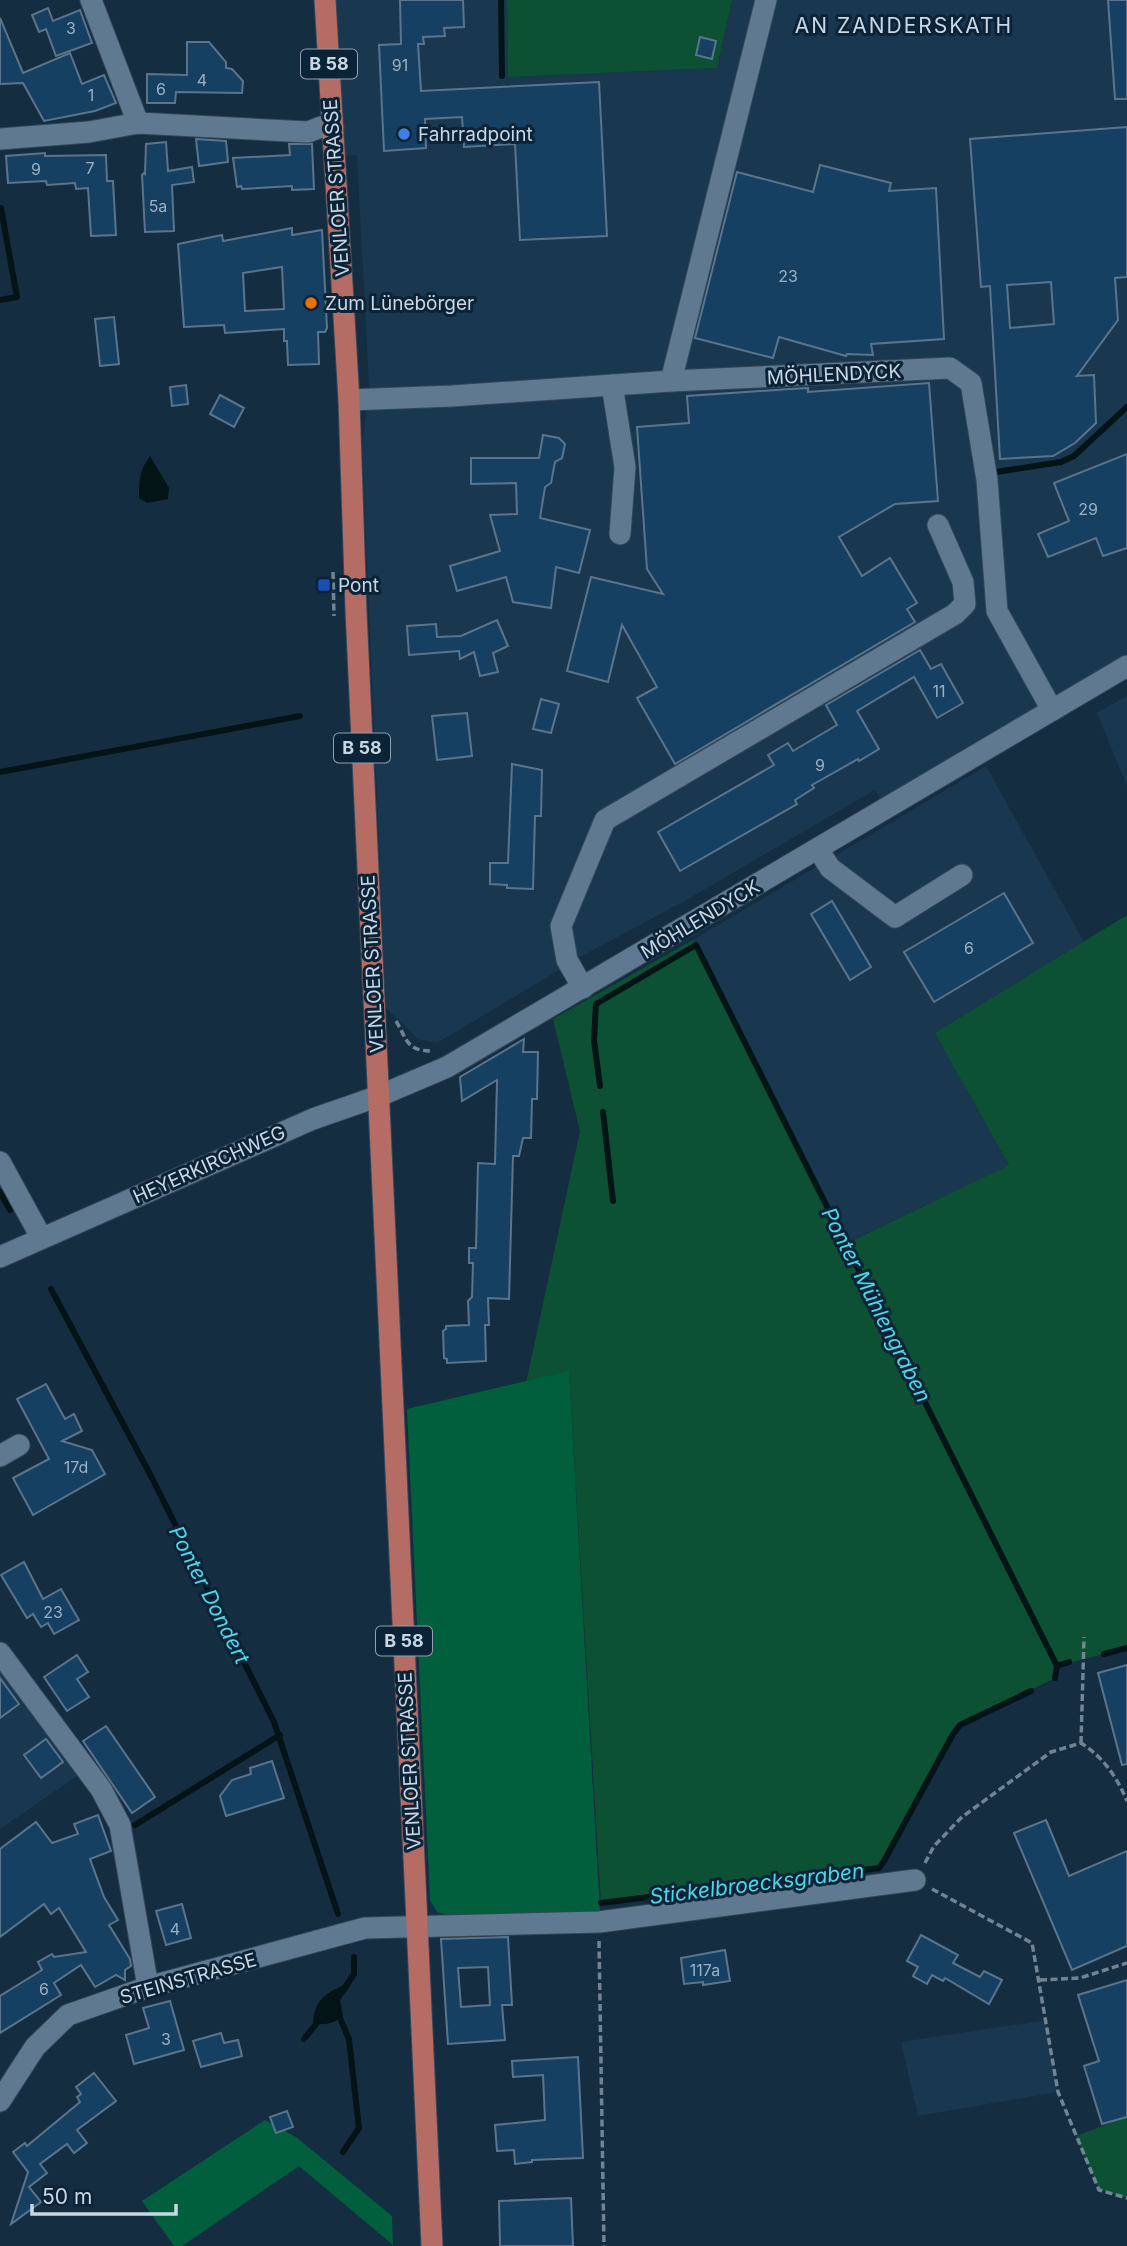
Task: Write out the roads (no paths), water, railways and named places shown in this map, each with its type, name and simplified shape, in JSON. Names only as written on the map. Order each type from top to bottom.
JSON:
[{"type":"main road","name":"VENLOER STRASSE","points":[[325,0],[349,400],[356,611],[432,2246]]},
{"type":"street","points":[[91,0],[138,122]]},
{"type":"street","points":[[671,381],[766,0]]},
{"type":"street","points":[[0,139],[89,132],[138,122],[308,132],[321,127],[333,127]]},
{"type":"street","name":"MÖHLENDYCK","points":[[349,400],[950,368],[971,383],[988,480],[997,611],[1052,710]]},
{"type":"street","points":[[612,385],[625,467],[620,534]]},
{"type":"street","points":[[583,988],[567,960],[561,926],[605,820],[955,614],[965,604],[963,582],[938,525]]},
{"type":"street","name":"MÖHLENDYCK","points":[[379,1096],[447,1067],[1127,666]]},
{"type":"street","points":[[818,849],[830,868],[894,918],[962,875]]},
{"type":"street","name":"HEYERKIRCHWEG","points":[[0,1257],[313,1119],[379,1096]]},
{"type":"street","points":[[0,1162],[41,1237]]},
{"type":"street","points":[[0,1456],[19,1445]]},
{"type":"street","points":[[0,1653],[102,1789],[120,1825],[148,1987]]},
{"type":"street","points":[[417,1928],[599,1922],[915,1880]]},
{"type":"street","name":"STEINSTRASSE","points":[[0,2101],[36,2047],[68,2015],[148,1987],[365,1928],[417,1928]]},
{"type":"waterway","points":[[501,0],[502,76]]},
{"type":"waterway","points":[[0,300],[17,297],[1,208]]},
{"type":"waterway","points":[[996,472],[1061,462],[1074,456],[1127,407]]},
{"type":"waterway","points":[[0,772],[300,716]]},
{"type":"waterway","name":"Ponter Mühlengraben","points":[[600,1086],[594,1040],[596,1004],[696,945],[1057,1666]]},
{"type":"waterway","points":[[603,1112],[613,1201]]},
{"type":"waterway","name":"Ponter Dondert","points":[[0,1192],[10,1210]]},
{"type":"waterway","name":"Ponter Dondert","points":[[51,1289],[151,1476],[274,1722],[338,1914]]},
{"type":"waterway","name":"Stickelbroecksgraben","points":[[1104,1654],[1127,1648]]},
{"type":"waterway","name":"Ponter Mühlengraben","points":[[1055,1678],[1057,1666],[1069,1662]]},
{"type":"waterway","name":"Stickelbroecksgraben","points":[[601,1903],[879,1868],[960,1725],[1031,1691]]},
{"type":"waterway","points":[[135,1825],[280,1735]]},
{"type":"waterway","name":"Ponter Dondert","points":[[344,1989],[354,1974],[354,1957]]},
{"type":"waterway","name":"Ponter Dondert","points":[[337,2011],[349,2039],[359,2128],[343,2152]]},
{"type":"waterway","points":[[304,2039],[316,2024]]},
{"type":"place","name":"Fahrradpoint","points":[[404,134]]},
{"type":"place","name":"Zum Lünebörger","points":[[311,303]]},
{"type":"place","name":"Pont","points":[[324,585]]},
{"type":"district","name":"AN ZANDERSKATH","points":[[904,26]]}]
